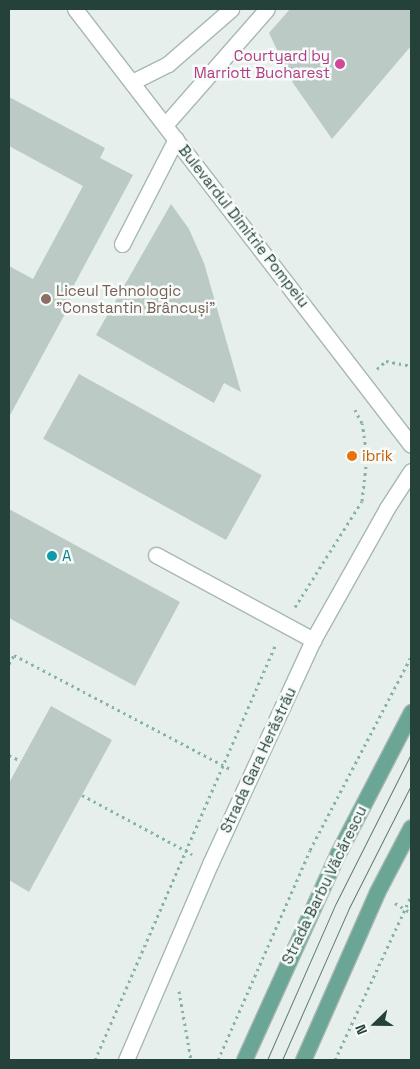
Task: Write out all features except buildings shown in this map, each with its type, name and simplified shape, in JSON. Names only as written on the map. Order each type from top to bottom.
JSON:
[{"type":"main road","name":"Strada Barbu Văcărescu","points":[[244,1060],[338,853],[411,712]]},
{"type":"main road","points":[[303,1060],[377,892],[411,826]]},
{"type":"street","name":"Bulevardul Dimitrie Pompeiu","points":[[75,9],[411,445]]},
{"type":"street","points":[[132,82],[168,64],[231,9]]},
{"type":"street","points":[[165,125],[268,9]]},
{"type":"street","points":[[122,244],[176,139]]},
{"type":"street","name":"Strada Gara Herăstrău","points":[[126,1060],[210,864],[313,640],[382,516],[411,471]]},
{"type":"street","points":[[156,555],[313,640]]},
{"type":"path","points":[[95,1060],[184,850],[223,766],[284,625],[362,501],[367,457],[362,423],[348,397],[362,380],[386,361],[411,366]]},
{"type":"path","points":[[9,664],[14,655],[248,779]]},
{"type":"path","points":[[9,755],[21,761]]},
{"type":"path","points":[[82,794],[210,864]]},
{"type":"path","points":[[335,1060],[411,896]]},
{"type":"path","points":[[178,988],[191,1060]]},
{"type":"tram line","points":[[267,1060],[336,903],[411,754]]},
{"type":"tram line","points":[[282,1060],[349,908],[411,785]]},
{"type":"place","name":"Courtyard by Marriott Bucharest","points":[[340,64]]},
{"type":"place","name":"Liceul Tehnologic \"Constantin Brâncuși\"","points":[[46,299]]},
{"type":"place","name":"ibrik","points":[[352,456]]},
{"type":"place","name":"A","points":[[52,556]]}]
